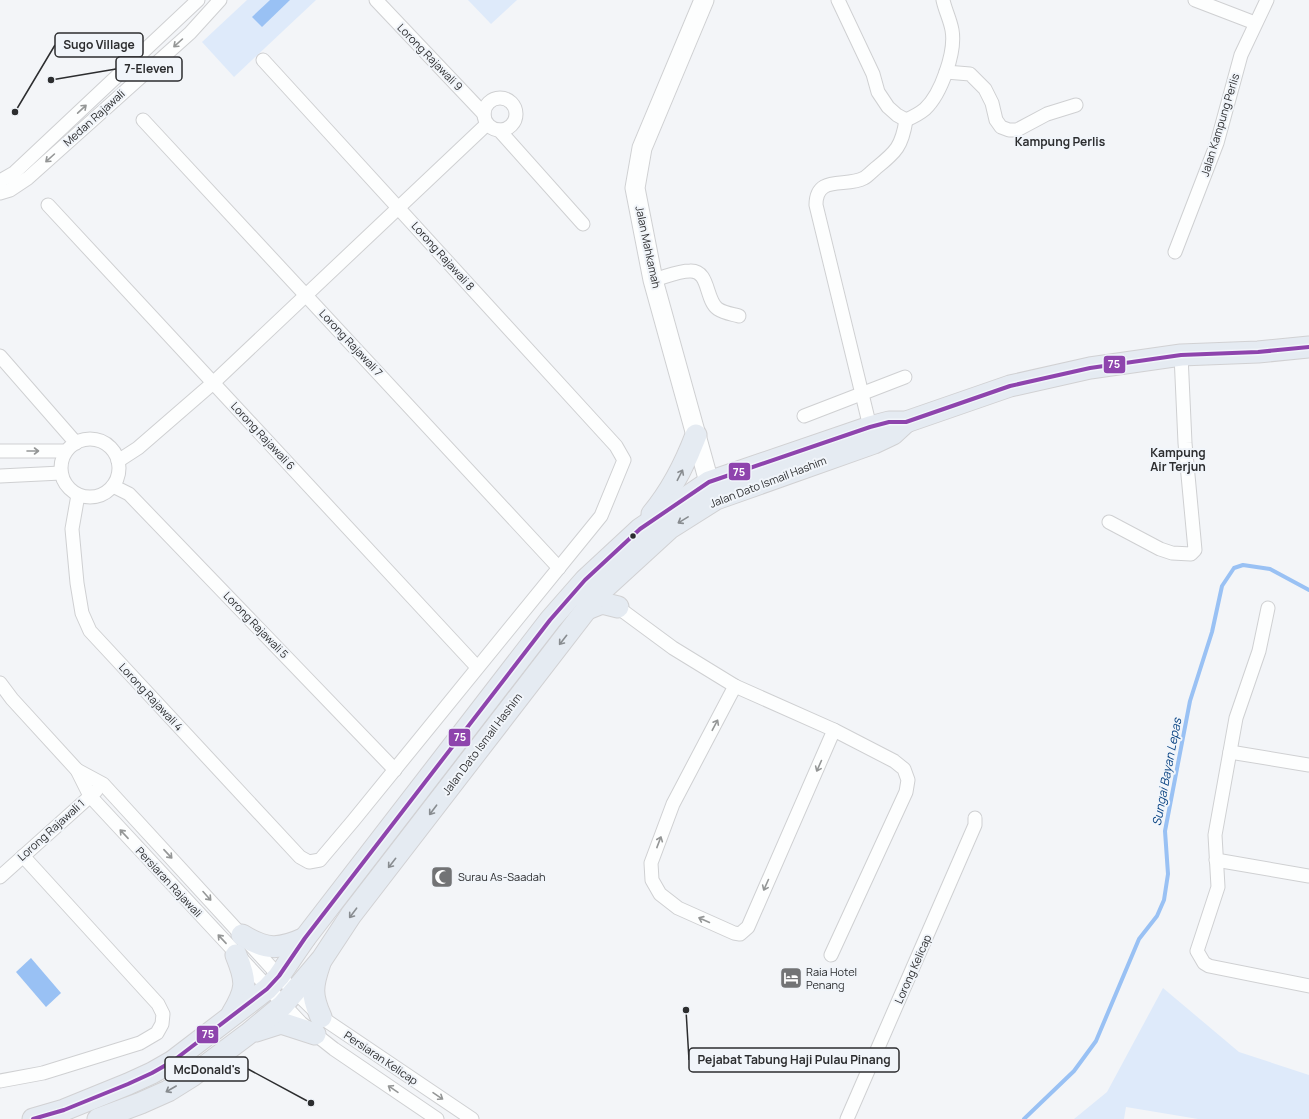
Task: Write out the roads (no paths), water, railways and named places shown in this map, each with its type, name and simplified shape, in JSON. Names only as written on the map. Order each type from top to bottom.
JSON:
[{"type":"main road","name":"Jalan Mahkamah","points":[[704,0],[642,148],[635,188],[654,280],[712,491]]},
{"type":"main road","name":"Jalan Dato Ismail Hashim","points":[[33,1119],[64,1110],[152,1073],[229,1020],[273,983],[305,938],[550,620],[592,586],[640,529],[712,491],[870,427],[889,422],[906,422],[1010,386],[1090,368],[1181,355],[1258,352],[1309,347]]},
{"type":"main road","name":"Jalan Dato Ismail Hashim","points":[[592,586],[618,577],[712,491],[874,443],[893,434],[906,422]]},
{"type":"main road","points":[[640,529],[674,485],[696,435]]},
{"type":"main road","points":[[587,609],[602,603],[618,607],[614,592],[614,584],[618,577]]},
{"type":"main road","name":"Jalan Dato Ismail Hashim","points":[[98,1119],[141,1104],[192,1076],[248,1034],[288,998],[322,959],[351,915],[407,844],[506,711],[587,609],[592,586]]},
{"type":"main road","points":[[242,935],[256,944],[272,948],[289,946],[305,938]]},
{"type":"main road","points":[[229,1020],[245,988],[243,971],[236,955]]},
{"type":"main road","points":[[248,1034],[281,1023],[318,1026],[313,987],[322,959]]},
{"type":"street","points":[[206,15],[220,0]]},
{"type":"street","name":"Lorong Rajawali 9","points":[[376,0],[485,119]]},
{"type":"street","points":[[838,0],[873,74],[878,92],[896,115],[906,120]]},
{"type":"street","points":[[870,427],[816,205],[816,197],[819,190],[825,186],[863,178],[885,162],[897,150],[902,141],[906,120],[925,109],[935,97],[946,72],[952,40],[952,30],[943,0]]},
{"type":"street","points":[[1194,0],[1255,23]]},
{"type":"street","name":"Jalan Kampung Perlis","points":[[1175,252],[1217,143],[1241,55],[1267,0]]},
{"type":"street","name":"Medan Rajawali","points":[[0,181],[14,173],[195,1],[206,15],[190,33],[28,178],[10,190],[0,193]]},
{"type":"street","name":"Lorong Rajawali 8","points":[[263,60],[399,207],[622,454],[624,460],[601,516],[559,568]]},
{"type":"street","points":[[946,72],[970,74],[985,89],[992,104],[996,120],[1001,127],[1009,130],[1017,130],[1047,114],[1076,104]]},
{"type":"street","points":[[118,461],[138,448],[213,383],[399,207],[485,119],[488,104],[492,101],[502,99],[511,104],[514,108],[515,119],[509,127],[499,130]]},
{"type":"street","points":[[485,119],[494,129],[499,130],[583,224]]},
{"type":"street","name":"Lorong Rajawali 7","points":[[142,120],[559,568]]},
{"type":"street","name":"Lorong Rajawali 6","points":[[48,205],[477,667]]},
{"type":"street","points":[[654,280],[691,270],[698,272],[707,284],[711,301],[717,309],[739,316]]},
{"type":"street","points":[[1109,522],[1166,551],[1191,554],[1195,550],[1185,443],[1181,355]]},
{"type":"street","points":[[0,356],[71,447]]},
{"type":"street","points":[[804,416],[905,377]]},
{"type":"street","points":[[84,440],[101,442],[114,453],[118,461],[119,470],[113,486],[106,492],[97,496],[88,497],[78,495],[64,482],[61,473],[63,458],[71,447],[84,440]]},
{"type":"street","points":[[0,450],[71,447]]},
{"type":"street","points":[[0,476],[61,473]]},
{"type":"street","name":"Lorong Rajawali 5","points":[[113,486],[129,494],[395,770]]},
{"type":"street","name":"Lorong Rajawali 4","points":[[78,495],[72,529],[77,583],[82,613],[90,631],[300,857],[309,862],[320,860],[395,770]]},
{"type":"street","points":[[395,770],[477,667],[559,568]]},
{"type":"street","points":[[592,586],[673,648],[735,686],[834,730],[894,761],[904,768],[908,780],[906,792],[831,954]]},
{"type":"street","points":[[1268,608],[1259,651],[1236,718],[1215,836],[1218,887],[1197,952],[1204,963],[1209,966],[1309,986]]},
{"type":"street","name":"Persiaran Rajawali","points":[[0,683],[12,699],[77,770],[90,796],[236,955],[273,983]]},
{"type":"street","points":[[735,686],[673,804],[651,862],[652,880],[660,894],[678,908],[734,933],[740,934],[748,927],[834,730]]},
{"type":"street","points":[[1230,752],[1309,765]]},
{"type":"street","name":"Persiaran Rajawali","points":[[77,770],[103,784],[242,935],[273,983]]},
{"type":"street","name":"Lorong Rajawali 1","points":[[0,877],[103,784]]},
{"type":"street","name":"Lorong Kelicap","points":[[847,1119],[975,825],[975,818]]},
{"type":"street","points":[[0,1081],[43,1073],[140,1043],[157,1033],[162,1024],[163,1014],[158,1004],[23,856]]},
{"type":"street","points":[[1216,860],[1309,876]]},
{"type":"street","points":[[273,983],[288,998]]},
{"type":"street","name":"Persiaran Kelicap","points":[[288,998],[318,1026],[437,1119]]},
{"type":"street","name":"Persiaran Kelicap","points":[[288,998],[301,1023],[318,1026],[472,1119]]},
{"type":"water","points":[[270,0],[290,0],[262,27],[252,17]]},
{"type":"water","points":[[31,958],[61,993],[46,1007],[16,972]]},
{"type":"waterway","name":"Sungai Bayan Lepas","points":[[1024,1119],[1074,1071],[1096,1041],[1139,939],[1157,916],[1164,900],[1168,874],[1165,831],[1190,701],[1212,632],[1222,586],[1234,568],[1243,565],[1270,569],[1309,590]]},
{"type":"place","name":"7-Eleven","points":[[51,80]]},
{"type":"place","name":"Sugo Village","points":[[15,112]]},
{"type":"place","name":"Surau As-Saadah","points":[[442,877]]},
{"type":"place","name":"Raia Hotel Penang","points":[[791,978]]},
{"type":"place","name":"Pejabat Tabung Haji Pulau Pinang","points":[[686,1010]]},
{"type":"place","name":"McDonald's","points":[[311,1103]]},
{"type":"district","name":"Kampung Perlis","points":[[1060,142]]},
{"type":"district","name":"Kampung Air Terjun","points":[[1178,460]]}]
